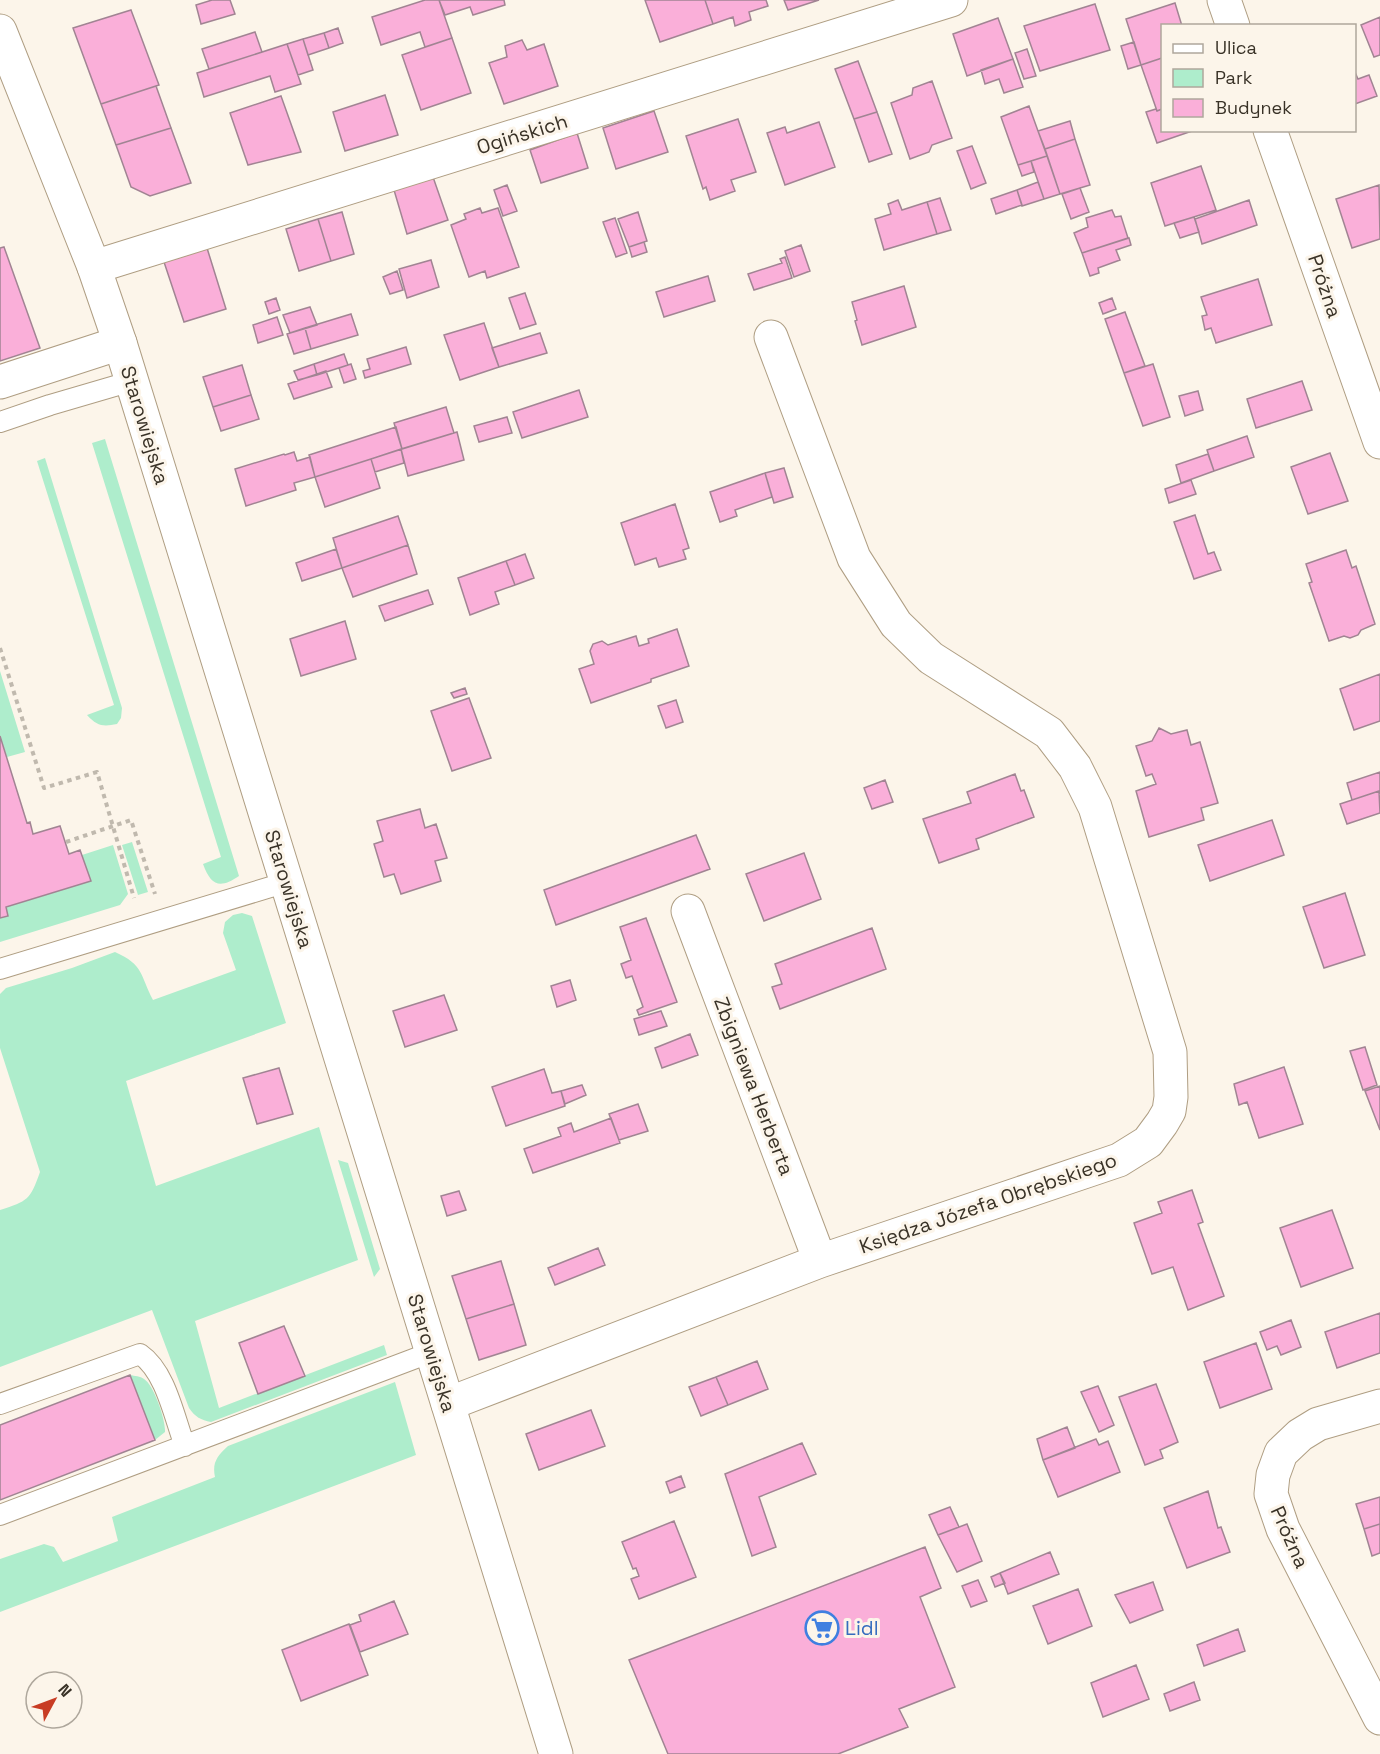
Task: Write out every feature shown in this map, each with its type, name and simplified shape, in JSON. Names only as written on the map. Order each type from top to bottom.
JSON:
[{"type":"street","name":"Ogińskich","points":[[94,267],[951,0]]},
{"type":"street","points":[[1224,0],[1232,24]]},
{"type":"street","name":"Starowiejska","points":[[0,31],[9,79],[94,267],[120,343],[556,1754]]},
{"type":"street","name":"Próżna","points":[[1271,132],[1380,442]]},
{"type":"street","name":"Księdza Józefa Obrębskiego","points":[[448,1404],[820,1261],[1119,1160],[1148,1142],[1169,1111],[1170,1052],[1095,807],[1075,767],[1049,733],[931,658],[896,624],[854,558],[771,337]]},
{"type":"street","points":[[0,382],[120,343]]},
{"type":"street","name":"Zbigniewa Herberta","points":[[688,911],[820,1261]]},
{"type":"street","name":"Próżna","points":[[1380,1406],[1318,1424],[1300,1435],[1281,1453],[1273,1475],[1271,1494],[1283,1530],[1380,1718]]},
{"type":"lane","points":[[0,422],[132,381]]},
{"type":"lane","points":[[0,969],[287,882]]},
{"type":"lane","points":[[0,1515],[432,1352]]},
{"type":"lane","points":[[0,1404],[140,1354],[150,1361],[159,1375],[185,1446]]},
{"type":"path","points":[[0,648],[44,788],[97,772],[136,905]]},
{"type":"path","points":[[66,842],[131,820],[157,899]]},
{"type":"green space","points":[[105,439],[239,876],[226,883],[213,881],[203,864],[221,857],[92,443]]},
{"type":"green space","points":[[45,458],[122,708],[121,718],[117,724],[100,725],[87,715],[114,705],[37,461]]},
{"type":"green space","points":[[0,671],[25,752],[7,757],[0,736]]},
{"type":"green space","points":[[132,842],[148,892],[138,895],[122,845]]},
{"type":"green space","points":[[113,845],[128,894],[120,905],[0,942],[0,918],[8,916],[6,907],[90,881],[82,855]]},
{"type":"green space","points":[[242,913],[252,916],[286,1023],[126,1081],[156,1186],[319,1127],[358,1260],[195,1321],[219,1408],[384,1345],[387,1355],[211,1422],[198,1418],[189,1408],[152,1310],[0,1367],[0,1210],[27,1198],[40,1172],[0,1048],[0,994],[6,988],[115,952],[136,966],[153,1000],[236,970],[223,933],[225,922],[233,915]]},
{"type":"green space","points":[[338,1160],[348,1163],[380,1269],[374,1277]]},
{"type":"green space","points":[[130,1375],[141,1377],[148,1383],[159,1404],[165,1432],[155,1440]]},
{"type":"green space","points":[[395,1382],[416,1455],[0,1612],[0,1559],[44,1544],[54,1547],[63,1562],[118,1541],[112,1517],[215,1477],[216,1460],[228,1446]]},
{"type":"building","points":[[212,0],[230,0],[235,14],[201,24],[196,5]]},
{"type":"building","points":[[425,0],[439,0],[452,38],[425,47],[420,32],[381,45],[372,17]]},
{"type":"building","points":[[439,0],[504,0],[505,5],[473,15],[470,7],[445,15]]},
{"type":"building","points":[[645,0],[705,0],[713,24],[660,42]]},
{"type":"building","points":[[705,0],[766,0],[768,6],[749,12],[751,20],[735,26],[733,17],[713,24]]},
{"type":"building","points":[[784,0],[819,0],[788,10]]},
{"type":"building","points":[[1175,3],[1181,24],[1161,24],[1161,58],[1141,65],[1126,19]]},
{"type":"building","points":[[1095,4],[1110,50],[1040,71],[1024,26]]},
{"type":"building","points":[[131,10],[159,85],[101,104],[73,28]]},
{"type":"building","points":[[1380,17],[1380,55],[1374,57],[1361,25]]},
{"type":"building","points":[[998,18],[1013,59],[967,76],[953,34]]},
{"type":"building","points":[[338,28],[343,43],[329,48],[324,33]]},
{"type":"building","points":[[255,32],[262,52],[209,69],[202,49]]},
{"type":"building","points":[[324,33],[329,48],[308,55],[303,39]]},
{"type":"building","points":[[452,38],[471,93],[421,110],[402,55]]},
{"type":"building","points":[[303,39],[313,70],[298,75],[287,44]]},
{"type":"building","points":[[522,40],[527,50],[544,44],[558,86],[504,104],[489,63],[507,57],[505,46]]},
{"type":"building","points":[[1134,42],[1141,65],[1128,69],[1121,46]]},
{"type":"building","points":[[287,44],[301,84],[275,92],[270,76],[204,97],[197,73]]},
{"type":"building","points":[[1027,49],[1036,76],[1024,79],[1015,53]]},
{"type":"building","points":[[1161,58],[1161,109],[1157,111],[1141,65]]},
{"type":"building","points":[[1013,59],[1023,87],[1004,93],[999,79],[985,84],[981,70]]},
{"type":"building","points":[[858,61],[877,112],[854,119],[835,69]]},
{"type":"building","points":[[1356,74],[1358,79],[1369,75],[1377,96],[1356,104]]},
{"type":"building","points":[[932,81],[952,138],[932,145],[929,152],[910,159],[891,103],[912,95],[913,88]]},
{"type":"building","points":[[156,86],[171,128],[116,145],[101,104]]},
{"type":"building","points":[[385,95],[398,135],[345,151],[333,112]]},
{"type":"building","points":[[281,96],[301,152],[248,165],[230,113]]},
{"type":"building","points":[[1029,106],[1047,156],[1018,165],[1001,117]]},
{"type":"building","points":[[1161,109],[1161,132],[1189,132],[1157,143],[1146,112]]},
{"type":"building","points":[[654,111],[668,152],[616,169],[603,128]]},
{"type":"building","points":[[877,112],[892,154],[869,162],[854,119]]},
{"type":"building","points":[[738,119],[756,172],[731,180],[735,191],[710,200],[706,187],[703,189],[686,136]]},
{"type":"building","points":[[1070,121],[1075,139],[1045,149],[1038,131]]},
{"type":"building","points":[[819,122],[835,167],[785,185],[767,133],[785,127],[787,133]]},
{"type":"building","points":[[171,128],[191,183],[150,196],[131,187],[116,145]]},
{"type":"building","points":[[577,133],[588,168],[541,183],[530,150]]},
{"type":"building","points":[[1075,139],[1090,185],[1060,194],[1045,149]]},
{"type":"building","points":[[972,146],[986,183],[971,189],[957,151]]},
{"type":"building","points":[[1047,156],[1060,194],[1044,199],[1031,161]]},
{"type":"building","points":[[1031,161],[1034,172],[1022,176],[1018,165]]},
{"type":"building","points":[[1201,166],[1216,210],[1165,226],[1151,183]]},
{"type":"building","points":[[433,177],[448,220],[407,234],[394,190]]},
{"type":"building","points":[[1038,182],[1044,199],[1022,206],[1017,190]]},
{"type":"building","points":[[507,185],[517,211],[503,216],[494,190]]},
{"type":"building","points":[[1379,185],[1380,239],[1352,248],[1336,199]]},
{"type":"building","points":[[1080,188],[1089,212],[1071,219],[1062,194]]},
{"type":"building","points":[[1017,190],[1022,205],[996,214],[991,199]]},
{"type":"building","points":[[940,198],[951,230],[937,234],[927,202]]},
{"type":"building","points":[[898,200],[902,210],[927,202],[937,234],[884,250],[875,219],[891,214],[888,204]]},
{"type":"building","points":[[1249,200],[1257,225],[1202,244],[1195,219]]},
{"type":"building","points":[[480,208],[482,213],[498,208],[519,267],[487,278],[485,271],[469,277],[451,225],[466,219],[464,214]]},
{"type":"building","points":[[1112,210],[1115,217],[1121,216],[1128,238],[1082,253],[1074,233],[1088,227],[1086,218]]},
{"type":"building","points":[[342,212],[354,254],[331,261],[318,219]]},
{"type":"building","points":[[638,212],[647,241],[629,247],[618,219]]},
{"type":"building","points":[[1194,217],[1199,232],[1180,238],[1174,223]]},
{"type":"building","points":[[615,218],[627,253],[616,257],[603,222]]},
{"type":"building","points":[[318,219],[331,261],[299,271],[286,229]]},
{"type":"building","points":[[1129,238],[1131,245],[1116,250],[1120,260],[1098,268],[1099,273],[1090,276],[1082,253]]},
{"type":"building","points":[[644,242],[647,252],[632,257],[629,247]]},
{"type":"building","points":[[801,245],[810,271],[794,277],[785,251]]},
{"type":"building","points":[[4,247],[40,348],[0,361],[0,248]]},
{"type":"building","points":[[207,248],[226,309],[184,322],[164,262]]},
{"type":"building","points":[[785,257],[792,278],[754,290],[748,274],[782,263],[780,259]]},
{"type":"building","points":[[431,260],[439,287],[407,298],[399,269]]},
{"type":"building","points":[[397,271],[403,290],[390,294],[383,277]]},
{"type":"building","points":[[708,276],[715,301],[664,317],[656,292]]},
{"type":"building","points":[[1258,279],[1272,325],[1216,343],[1211,328],[1205,330],[1202,316],[1207,315],[1201,297]]},
{"type":"building","points":[[904,286],[916,327],[862,345],[852,302]]},
{"type":"building","points":[[525,293],[536,324],[520,329],[509,298]]},
{"type":"building","points":[[276,298],[280,310],[269,314],[265,302]]},
{"type":"building","points":[[1112,298],[1116,309],[1103,314],[1099,303]]},
{"type":"building","points":[[310,307],[317,325],[290,333],[283,315]]},
{"type":"building","points":[[1125,312],[1145,366],[1124,373],[1105,319]]},
{"type":"building","points":[[351,314],[358,335],[311,349],[305,328]]},
{"type":"building","points":[[277,317],[283,335],[258,343],[253,325]]},
{"type":"building","points":[[484,323],[499,367],[460,380],[444,335]]},
{"type":"building","points":[[305,328],[311,349],[294,354],[287,334]]},
{"type":"building","points":[[540,333],[547,353],[499,367],[492,348]]},
{"type":"building","points":[[406,347],[411,364],[365,378],[363,371],[370,369],[367,359]]},
{"type":"building","points":[[344,354],[348,365],[317,375],[314,364]]},
{"type":"building","points":[[314,364],[317,375],[298,380],[294,371]]},
{"type":"building","points":[[351,364],[356,379],[344,383],[339,368]]},
{"type":"building","points":[[1153,364],[1170,417],[1143,426],[1124,373]]},
{"type":"building","points":[[242,365],[251,395],[213,407],[203,377]]},
{"type":"building","points":[[326,371],[332,387],[294,399],[288,384]]},
{"type":"building","points":[[1302,381],[1312,410],[1256,428],[1247,399]]},
{"type":"building","points":[[579,390],[588,417],[522,438],[513,412]]},
{"type":"building","points":[[1198,391],[1203,410],[1185,416],[1179,396]]},
{"type":"building","points":[[251,395],[259,419],[221,431],[213,407]]},
{"type":"building","points":[[446,407],[454,433],[402,449],[394,423]]},
{"type":"building","points":[[507,417],[512,433],[479,442],[474,426]]},
{"type":"building","points":[[396,427],[402,449],[315,477],[309,455]]},
{"type":"building","points":[[457,432],[464,460],[408,476],[401,449]]},
{"type":"building","points":[[1247,436],[1254,457],[1214,471],[1207,450]]},
{"type":"building","points":[[401,449],[404,463],[375,472],[371,459]]},
{"type":"building","points":[[294,452],[297,461],[310,457],[315,477],[294,483],[296,490],[246,506],[235,469]]},
{"type":"building","points":[[1330,453],[1348,501],[1308,514],[1291,467]]},
{"type":"building","points":[[1208,454],[1214,471],[1181,483],[1176,465]]},
{"type":"building","points":[[371,459],[380,488],[325,507],[315,477]]},
{"type":"building","points":[[784,468],[793,497],[774,503],[765,473]]},
{"type":"building","points":[[765,473],[772,497],[735,510],[737,516],[720,522],[710,492]]},
{"type":"building","points":[[1191,480],[1196,494],[1169,503],[1165,489]]},
{"type":"building","points":[[675,504],[689,548],[683,550],[686,559],[659,567],[656,558],[635,565],[621,523]]},
{"type":"building","points":[[1195,515],[1208,554],[1214,552],[1221,570],[1194,579],[1174,522]]},
{"type":"building","points":[[398,516],[408,545],[342,568],[333,538]]},
{"type":"building","points":[[408,545],[417,574],[353,597],[342,568]]},
{"type":"building","points":[[336,549],[342,568],[302,581],[296,563]]},
{"type":"building","points":[[1346,550],[1352,568],[1356,566],[1375,624],[1350,638],[1344,636],[1329,641],[1309,583],[1312,582],[1306,564]]},
{"type":"building","points":[[525,554],[534,578],[515,585],[506,561]]},
{"type":"building","points":[[506,561],[515,585],[495,592],[499,604],[470,615],[458,578]]},
{"type":"building","points":[[428,590],[433,604],[385,621],[379,606]]},
{"type":"building","points":[[345,621],[356,659],[301,676],[290,639]]},
{"type":"building","points":[[677,629],[689,666],[591,703],[579,669],[594,664],[590,651],[593,644],[602,641],[608,645],[636,636],[639,646],[649,643],[648,639]]},
{"type":"building","points":[[1380,674],[1380,721],[1354,730],[1340,689]]},
{"type":"building","points":[[465,688],[467,694],[454,698],[451,693]]},
{"type":"building","points":[[469,698],[491,758],[452,771],[431,711]]},
{"type":"building","points":[[676,700],[683,722],[666,728],[658,706]]},
{"type":"building","points":[[1159,728],[1171,734],[1187,730],[1191,745],[1200,742],[1218,803],[1201,808],[1204,820],[1149,837],[1136,791],[1156,784],[1152,774],[1146,776],[1136,746],[1152,741]]},
{"type":"building","points":[[0,736],[27,823],[30,822],[33,834],[60,826],[69,854],[80,850],[91,881],[6,907],[8,916],[0,918]]},
{"type":"building","points":[[1380,772],[1380,794],[1379,791],[1352,800],[1347,783]]},
{"type":"building","points":[[1015,774],[1034,817],[976,839],[979,849],[939,863],[923,819],[971,803],[967,792]]},
{"type":"building","points":[[885,780],[893,802],[872,809],[864,788]]},
{"type":"building","points":[[1379,791],[1380,813],[1347,824],[1340,804]]},
{"type":"building","points":[[420,809],[425,828],[436,824],[447,858],[435,861],[441,881],[401,894],[394,874],[384,877],[374,844],[383,841],[377,821]]},
{"type":"building","points":[[1272,820],[1284,855],[1210,881],[1198,845]]},
{"type":"building","points":[[696,835],[710,869],[556,925],[544,890]]},
{"type":"building","points":[[804,853],[821,899],[764,921],[746,874]]},
{"type":"building","points":[[1345,893],[1365,955],[1324,968],[1303,907]]},
{"type":"building","points":[[646,918],[677,1002],[639,1015],[637,1010],[643,1007],[632,976],[626,978],[621,964],[631,960],[620,927]]},
{"type":"building","points":[[872,928],[886,969],[780,1009],[772,987],[782,984],[775,964]]},
{"type":"building","points":[[570,980],[576,1000],[557,1007],[551,986]]},
{"type":"building","points":[[444,995],[457,1030],[405,1047],[393,1011]]},
{"type":"building","points":[[661,1011],[667,1026],[639,1035],[634,1019]]},
{"type":"building","points":[[690,1034],[698,1055],[662,1068],[655,1048]]},
{"type":"building","points":[[1365,1047],[1377,1085],[1363,1090],[1350,1051]]},
{"type":"building","points":[[1284,1067],[1303,1124],[1259,1138],[1247,1102],[1239,1105],[1234,1084]]},
{"type":"building","points":[[279,1068],[293,1114],[257,1124],[243,1078]]},
{"type":"building","points":[[544,1069],[552,1093],[561,1091],[565,1106],[506,1126],[492,1087]]},
{"type":"building","points":[[582,1085],[586,1095],[565,1104],[561,1091]]},
{"type":"building","points":[[1380,1086],[1380,1130],[1365,1091]]},
{"type":"building","points":[[638,1104],[648,1131],[619,1140],[609,1114]]},
{"type":"building","points":[[611,1118],[620,1143],[533,1173],[524,1149],[561,1136],[558,1128],[571,1123],[574,1132]]},
{"type":"building","points":[[1192,1190],[1203,1222],[1198,1224],[1224,1296],[1188,1310],[1173,1267],[1152,1274],[1134,1223],[1162,1213],[1158,1202]]},
{"type":"building","points":[[459,1191],[466,1210],[447,1216],[441,1196]]},
{"type":"building","points":[[1332,1210],[1353,1268],[1301,1287],[1280,1228]]},
{"type":"building","points":[[598,1248],[605,1265],[555,1285],[548,1268]]},
{"type":"building","points":[[501,1261],[514,1304],[466,1319],[452,1276]]},
{"type":"building","points":[[514,1304],[526,1345],[479,1360],[466,1319]]},
{"type":"building","points":[[1380,1313],[1380,1353],[1337,1368],[1325,1332]]},
{"type":"building","points":[[1291,1320],[1301,1347],[1281,1355],[1277,1346],[1267,1350],[1260,1332]]},
{"type":"building","points":[[284,1326],[305,1376],[258,1394],[239,1343]]},
{"type":"building","points":[[1256,1343],[1272,1389],[1220,1408],[1204,1362]]},
{"type":"building","points":[[757,1361],[768,1389],[728,1405],[716,1377]]},
{"type":"building","points":[[130,1375],[155,1440],[0,1500],[0,1425]]},
{"type":"building","points":[[716,1377],[728,1405],[701,1416],[689,1387]]},
{"type":"building","points":[[1156,1384],[1178,1442],[1160,1450],[1163,1458],[1145,1465],[1119,1397]]},
{"type":"building","points":[[1098,1386],[1114,1425],[1099,1432],[1081,1392]]},
{"type":"building","points":[[591,1410],[605,1446],[539,1470],[526,1434]]},
{"type":"building","points":[[1067,1427],[1075,1448],[1043,1460],[1037,1439]]},
{"type":"building","points":[[1096,1439],[1099,1445],[1108,1441],[1120,1472],[1058,1497],[1043,1460]]},
{"type":"building","points":[[802,1443],[816,1474],[759,1497],[776,1547],[752,1556],[725,1474]]},
{"type":"building","points":[[681,1476],[685,1487],[670,1493],[666,1482]]},
{"type":"building","points":[[1208,1491],[1218,1528],[1221,1527],[1230,1552],[1187,1568],[1164,1508]]},
{"type":"building","points":[[1380,1497],[1380,1524],[1364,1529],[1356,1504]]},
{"type":"building","points":[[950,1507],[959,1527],[938,1535],[929,1515]]},
{"type":"building","points":[[674,1521],[696,1577],[639,1599],[631,1579],[639,1576],[636,1568],[633,1569],[622,1542]]},
{"type":"building","points":[[967,1524],[982,1561],[957,1572],[938,1535]]},
{"type":"building","points":[[1380,1524],[1380,1553],[1372,1556],[1364,1529]]},
{"type":"building","name":"Lidl","points":[[925,1547],[941,1588],[920,1597],[955,1687],[899,1709],[908,1727],[838,1754],[668,1754],[629,1660]]},
{"type":"building","points":[[1050,1552],[1059,1574],[1008,1594],[1000,1573]]},
{"type":"building","points":[[1000,1573],[1005,1583],[995,1587],[991,1577]]},
{"type":"building","points":[[978,1580],[987,1601],[971,1607],[962,1586]]},
{"type":"building","points":[[1153,1582],[1163,1610],[1130,1623],[1115,1595]]},
{"type":"building","points":[[1078,1589],[1092,1626],[1048,1644],[1033,1606]]},
{"type":"building","points":[[394,1601],[408,1634],[360,1652],[350,1625],[361,1621],[359,1615]]},
{"type":"building","points":[[349,1624],[368,1675],[301,1701],[282,1650]]},
{"type":"building","points":[[1238,1629],[1245,1651],[1204,1666],[1197,1645]]},
{"type":"building","points":[[1136,1665],[1149,1699],[1103,1717],[1091,1683]]},
{"type":"building","points":[[1194,1682],[1200,1700],[1170,1711],[1164,1694]]},
{"type":"place","name":"Lidl","points":[[822,1628]]}]
